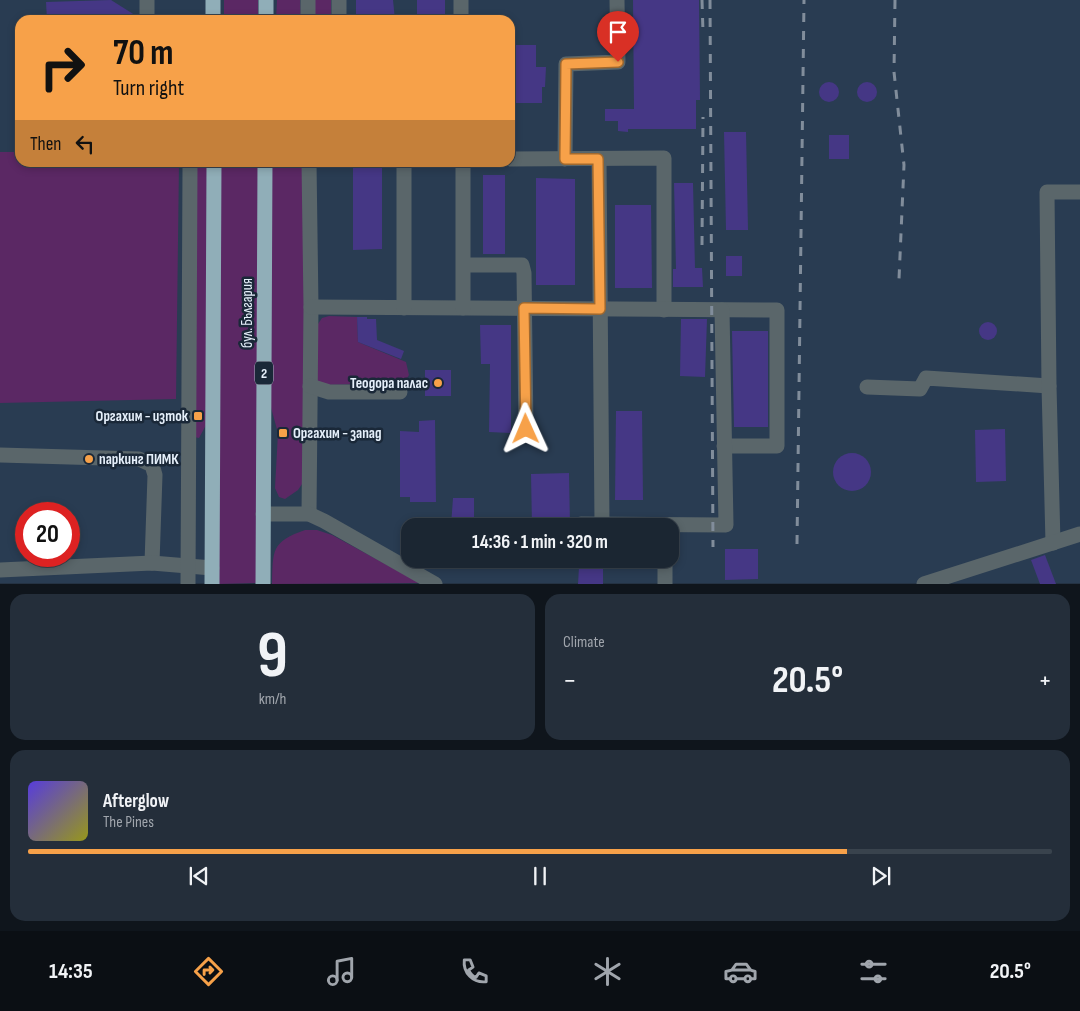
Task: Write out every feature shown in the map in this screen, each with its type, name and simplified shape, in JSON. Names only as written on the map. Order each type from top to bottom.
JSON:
[{"type":"highway","points":[[213,0],[213,15]]},
{"type":"highway","points":[[266,0],[266,15]]},
{"type":"highway","points":[[212,576],[214,167]]},
{"type":"highway","name":"бул. България","points":[[263,584],[265,167]]},
{"type":"street","points":[[147,0],[147,15]]},
{"type":"street","points":[[308,0],[308,15]]},
{"type":"street","points":[[339,0],[339,15]]},
{"type":"street","points":[[461,0],[461,15]]},
{"type":"street","points":[[565,159],[566,64],[618,62],[617,0]]},
{"type":"street","points":[[515,159],[664,158],[664,310]]},
{"type":"street","points":[[598,159],[602,518]]},
{"type":"street","points":[[188,584],[190,167]]},
{"type":"street","points":[[309,167],[311,307],[309,514]]},
{"type":"street","points":[[404,167],[404,308]]},
{"type":"street","points":[[463,308],[464,167]]},
{"type":"street","points":[[1053,543],[1047,192],[1080,192]]},
{"type":"street","points":[[464,265],[522,265],[524,273],[526,429]]},
{"type":"street","points":[[311,307],[777,310],[776,446],[724,446]]},
{"type":"street","points":[[679,525],[726,525],[722,310]]},
{"type":"street","points":[[867,387],[920,388],[926,378],[1049,386]]},
{"type":"street","points":[[310,386],[329,392],[400,392]]},
{"type":"street","points":[[0,455],[138,459],[152,465],[155,474],[152,563]]},
{"type":"street","points":[[263,514],[309,514],[324,520],[435,584]]},
{"type":"street","points":[[924,584],[1080,534]]},
{"type":"street","points":[[0,570],[152,563],[187,567],[212,576]]},
{"type":"street","points":[[665,568],[665,584]]},
{"type":"shaded area","points":[[0,0],[1080,0],[1080,583],[0,583]]},
{"type":"shaded area","points":[[224,0],[258,0],[258,15],[224,15]]},
{"type":"shaded area","points":[[277,0],[300,0],[301,15],[276,15]]},
{"type":"shaded area","points":[[315,0],[331,0],[331,15],[315,15]]},
{"type":"shaded area","points":[[0,152],[15,152],[15,167],[179,167],[176,399],[0,403]]},
{"type":"shaded area","points":[[197,167],[207,167],[206,425],[199,438],[194,437],[193,174]]},
{"type":"shaded area","points":[[218,167],[258,167],[257,583],[218,584]]},
{"type":"shaded area","points":[[271,167],[303,167],[305,301],[304,481],[298,490],[285,499],[279,497],[275,488],[278,433],[270,404]]},
{"type":"shaded area","points":[[329,316],[357,317],[358,342],[406,362],[409,375],[404,383],[323,385],[318,383],[316,377],[318,324],[322,318]]},
{"type":"shaded area","points":[[305,530],[317,530],[332,535],[420,583],[272,584],[276,549],[286,539]]},
{"type":"building","points":[[111,0],[135,15],[47,15],[46,2]]},
{"type":"building","points":[[356,0],[393,0],[394,15],[356,15]]},
{"type":"building","points":[[417,0],[445,0],[445,15],[417,15]]},
{"type":"building","points":[[633,0],[699,0],[700,100],[696,100],[696,129],[628,129],[628,132],[618,131],[618,121],[605,121],[605,109],[634,109]]},
{"type":"building","points":[[515,45],[536,45],[536,67],[546,67],[545,87],[542,87],[542,103],[515,103]]},
{"type":"building","points":[[829,82],[836,85],[839,92],[836,99],[829,102],[822,99],[819,92],[822,85]]},
{"type":"building","points":[[867,82],[874,85],[877,92],[874,99],[867,102],[860,99],[857,92],[860,85]]},
{"type":"building","points":[[724,132],[746,132],[748,230],[726,230]]},
{"type":"building","points":[[829,135],[849,135],[849,159],[829,159]]},
{"type":"building","points":[[353,168],[382,168],[382,249],[353,250]]},
{"type":"building","points":[[483,175],[505,175],[505,254],[483,254]]},
{"type":"building","points":[[536,178],[575,179],[575,285],[536,285]]},
{"type":"building","points":[[674,183],[693,183],[695,268],[702,268],[703,287],[673,287],[673,269],[676,269]]},
{"type":"building","points":[[615,205],[651,205],[652,288],[615,288]]},
{"type":"building","points":[[726,256],[742,256],[742,276],[726,276]]},
{"type":"building","points":[[357,317],[376,319],[377,340],[404,351],[401,359],[358,342]]},
{"type":"building","points":[[681,319],[707,319],[705,377],[680,376]]},
{"type":"building","points":[[984,322],[992,322],[997,327],[995,338],[984,340],[979,335],[979,327]]},
{"type":"building","points":[[480,325],[511,325],[511,433],[489,432],[490,364],[481,364]]},
{"type":"building","points":[[732,331],[768,331],[768,427],[734,427]]},
{"type":"building","name":"Теодора палас","points":[[425,370],[451,370],[451,396],[425,396]]},
{"type":"building","points":[[616,411],[642,411],[643,500],[615,500]]},
{"type":"building","points":[[435,420],[436,502],[410,502],[410,497],[400,497],[400,431],[419,432],[419,421]]},
{"type":"building","points":[[1005,429],[1006,481],[976,482],[975,430]]},
{"type":"building","points":[[852,453],[865,459],[871,472],[865,485],[852,491],[839,485],[833,472],[839,459]]},
{"type":"building","points":[[569,473],[570,518],[532,518],[531,474]]},
{"type":"building","points":[[453,498],[474,498],[474,518],[452,518]]},
{"type":"building","points":[[725,549],[758,549],[758,579],[725,580]]},
{"type":"building","points":[[1045,555],[1056,584],[1040,584],[1031,560]]},
{"type":"building","points":[[579,568],[603,568],[603,584],[578,584]]},
{"type":"railway","points":[[702,0],[703,32]]},
{"type":"railway","points":[[710,0],[713,547]]},
{"type":"railway","points":[[797,544],[804,0]]},
{"type":"railway","points":[[895,0],[894,72],[904,165],[899,279]]},
{"type":"railway","points":[[702,245],[703,117]]},
{"type":"place","name":"Теодора палас","points":[[438,383]]},
{"type":"place","name":"Оргахим - изток","points":[[198,416]]},
{"type":"place","name":"Оргахим - запад","points":[[283,433]]},
{"type":"place","name":"паркинг ПИМК","points":[[89,459]]},
{"type":"route","points":[[526,429],[524,308],[600,309],[598,159],[565,159],[566,64],[618,62]]}]
